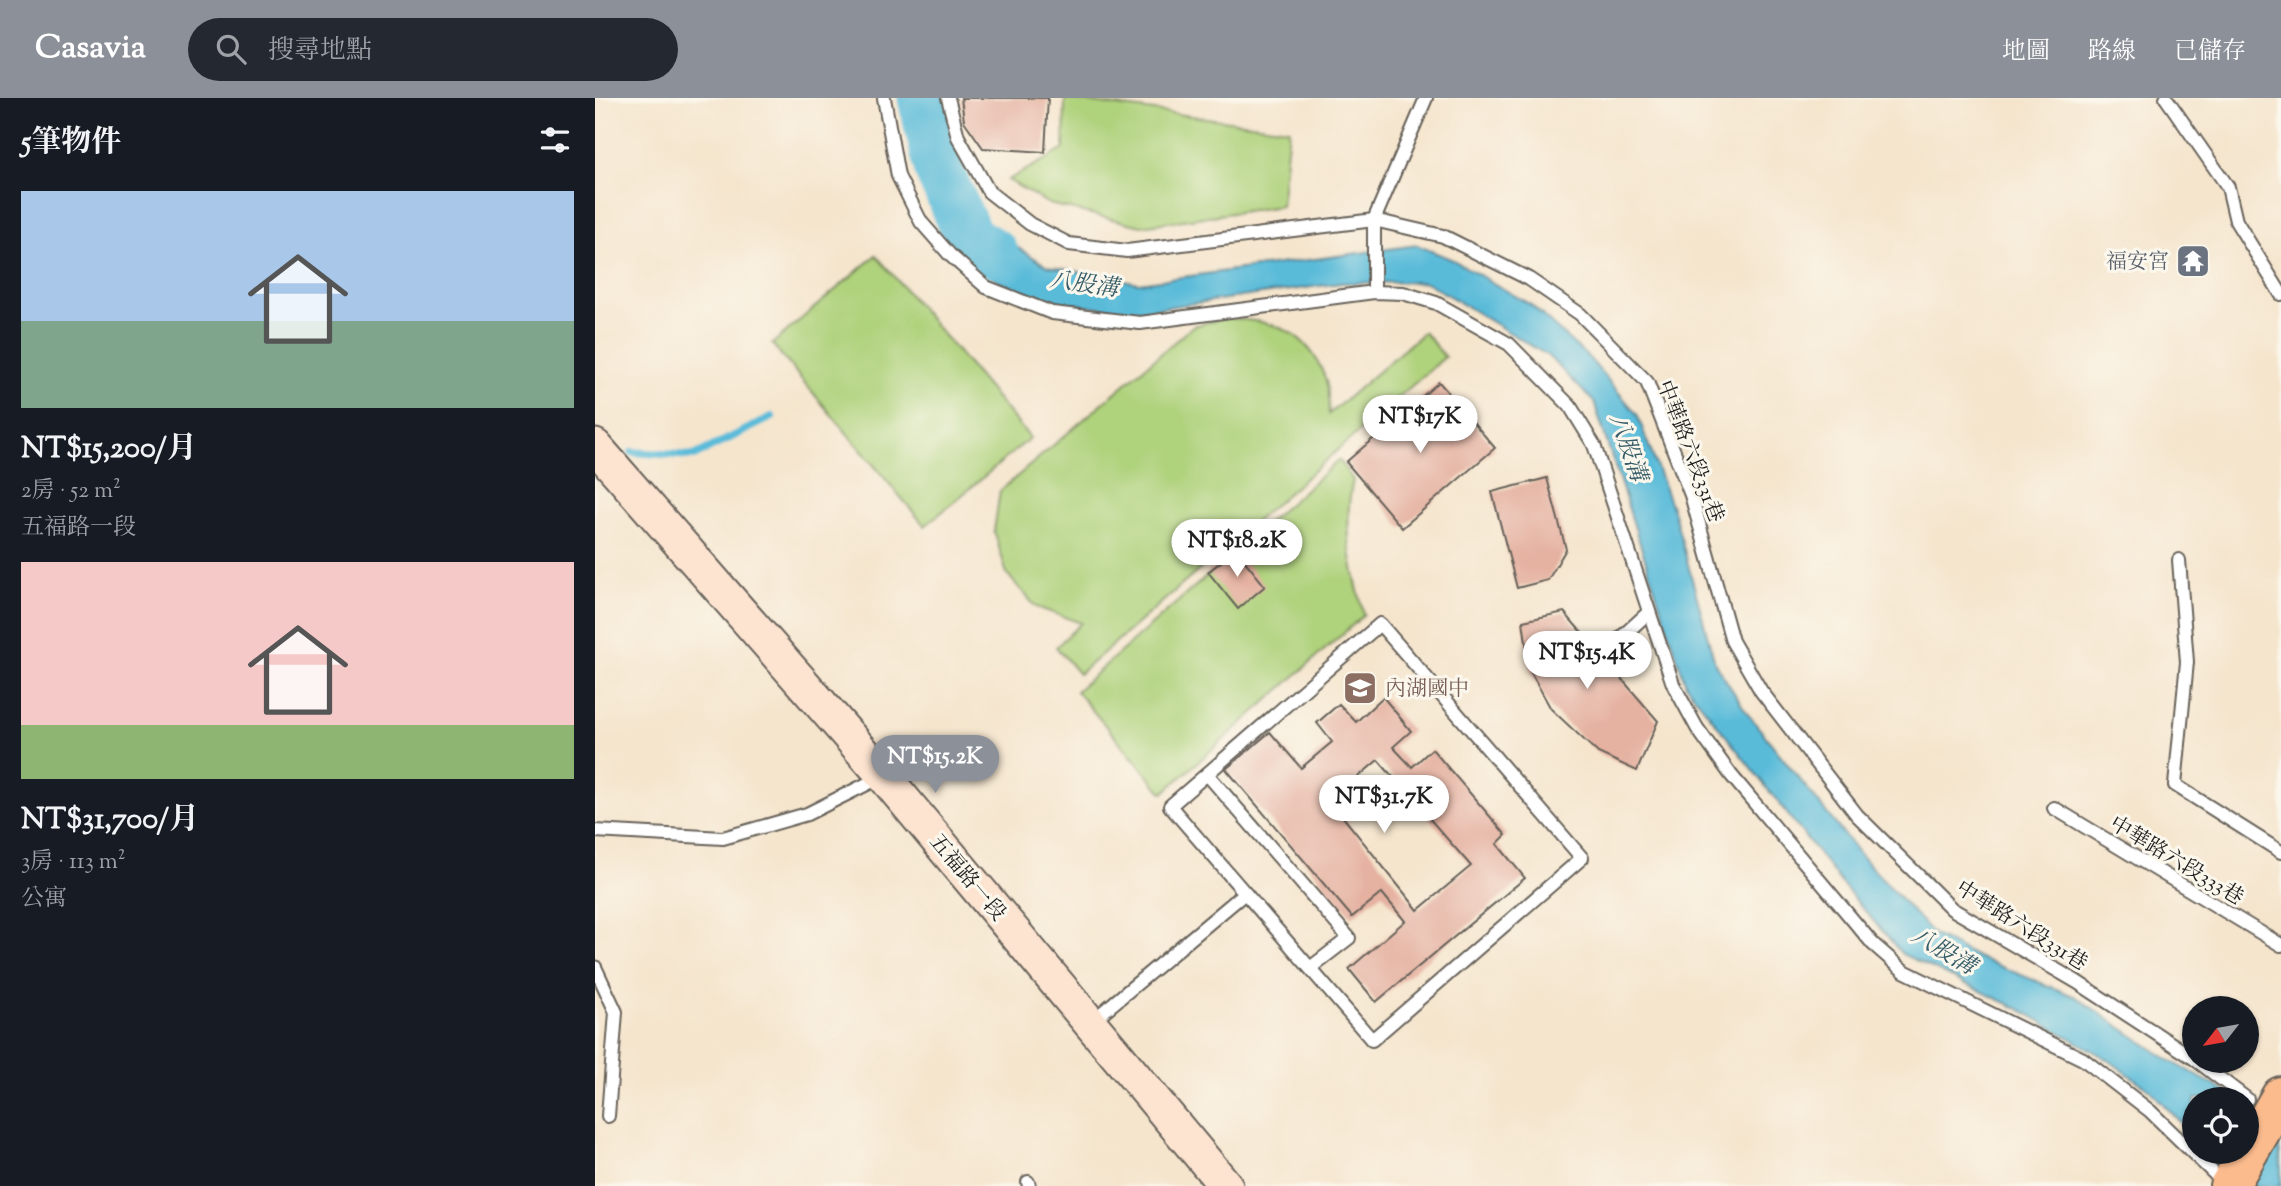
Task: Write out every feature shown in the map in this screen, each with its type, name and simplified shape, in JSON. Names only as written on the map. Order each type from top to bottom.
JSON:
[{"type":"main road","name":"五福路一段","points":[[595,446],[883,775],[1226,1186]]},
{"type":"main road","points":[[2228,1186],[2261,1102]]},
{"type":"lane","points":[[884,98],[898,176],[921,222],[950,255],[986,287],[1052,313],[1140,323],[1374,292],[1403,293],[1436,303],[1509,344],[1570,406],[1594,445],[1674,684],[1697,728],[1731,775],[1873,944],[1904,971],[2083,1059],[2150,1111],[2228,1186]]},
{"type":"lane","name":"中華路六段331巷","points":[[948,98],[958,137],[989,192],[1030,224],[1069,244],[1127,251],[1374,220],[1443,236],[1529,279],[1580,314],[1647,382],[1691,495],[1732,641],[1761,691],[1857,815],[1952,909],[2077,982],[2182,1051]]},
{"type":"lane","points":[[1374,292],[1374,220],[1426,98]]},
{"type":"lane","points":[[2166,98],[2228,187],[2236,221],[2281,294]]},
{"type":"lane","points":[[2179,561],[2187,662],[2175,785],[2281,852]]},
{"type":"lane","points":[[1615,643],[1649,612]]},
{"type":"lane","points":[[1380,624],[1582,858],[1372,1040],[1170,806],[1207,774],[1380,624]]},
{"type":"lane","points":[[1207,774],[1349,938],[1310,968]]},
{"type":"lane","points":[[595,831],[723,838],[807,814],[883,775]]},
{"type":"lane","name":"中華路六段333巷","points":[[2054,808],[2281,945]]},
{"type":"lane","points":[[1091,1022],[1245,892]]},
{"type":"lane","points":[[595,967],[616,1012],[608,1116]]},
{"type":"lane","name":"中華路六段331巷","points":[[2215,1073],[2261,1102]]},
{"type":"green space","points":[[1065,99],[1289,129],[1281,206],[1141,226],[1049,204],[1008,180],[1064,149]]},
{"type":"green space","points":[[876,255],[1030,438],[925,526],[772,344]]},
{"type":"green space","points":[[1226,318],[1274,326],[1300,339],[1319,363],[1326,381],[1329,414],[1424,332],[1445,357],[1079,674],[1056,647],[1081,623],[1036,607],[1007,574],[994,531],[1000,491],[1193,326]]},
{"type":"green space","points":[[1339,460],[1353,480],[1348,531],[1352,564],[1364,615],[1163,793],[1076,691]]},
{"type":"water","points":[[954,203],[990,231],[1048,266],[1139,283],[1417,245],[1453,260],[1531,305],[1589,358],[1637,414],[1674,513],[1715,663],[1747,713],[1861,856],[1934,935],[1979,958],[2076,997],[2182,1067],[2182,1073],[2192,1073],[2217,1087],[2182,1087],[2182,1124],[2150,1090],[2107,1059],[2019,1009],[1902,954],[1847,890],[1686,685],[1594,402],[1548,356],[1426,282],[1341,283],[1132,312],[1048,300],[1001,283],[970,261],[959,243]]},
{"type":"water","points":[[2259,1113],[2267,1120],[2277,1139],[2281,1186],[2239,1186],[2219,1164],[2259,1164]]},
{"type":"building","points":[[961,98],[1048,98],[1045,152],[983,148],[964,121]]},
{"type":"building","points":[[1439,382],[1495,448],[1402,528],[1346,462]]},
{"type":"building","points":[[1547,478],[1566,549],[1548,580],[1517,588],[1492,492]]},
{"type":"building","points":[[1236,550],[1265,586],[1238,609],[1208,572]]},
{"type":"building","points":[[1564,612],[1658,721],[1637,771],[1598,753],[1551,709],[1530,671],[1523,621]]},
{"type":"building","points":[[1383,697],[1411,731],[1393,747],[1412,767],[1432,749],[1506,835],[1497,844],[1525,878],[1376,1002],[1349,969],[1405,921],[1382,893],[1352,917],[1226,769],[1270,732],[1301,768],[1332,742],[1317,723],[1339,704],[1356,722]],"holes":[[[1378,760],[1471,866],[1418,910],[1330,801]]]},
{"type":"waterway","name":"八股溝","points":[[922,98],[939,170],[969,238],[994,253]]},
{"type":"waterway","points":[[632,452],[694,456],[772,417]]},
{"type":"place","name":"福安宮","points":[[2193,261]]},
{"type":"place","name":"內湖國中","points":[[1360,688]]}]
